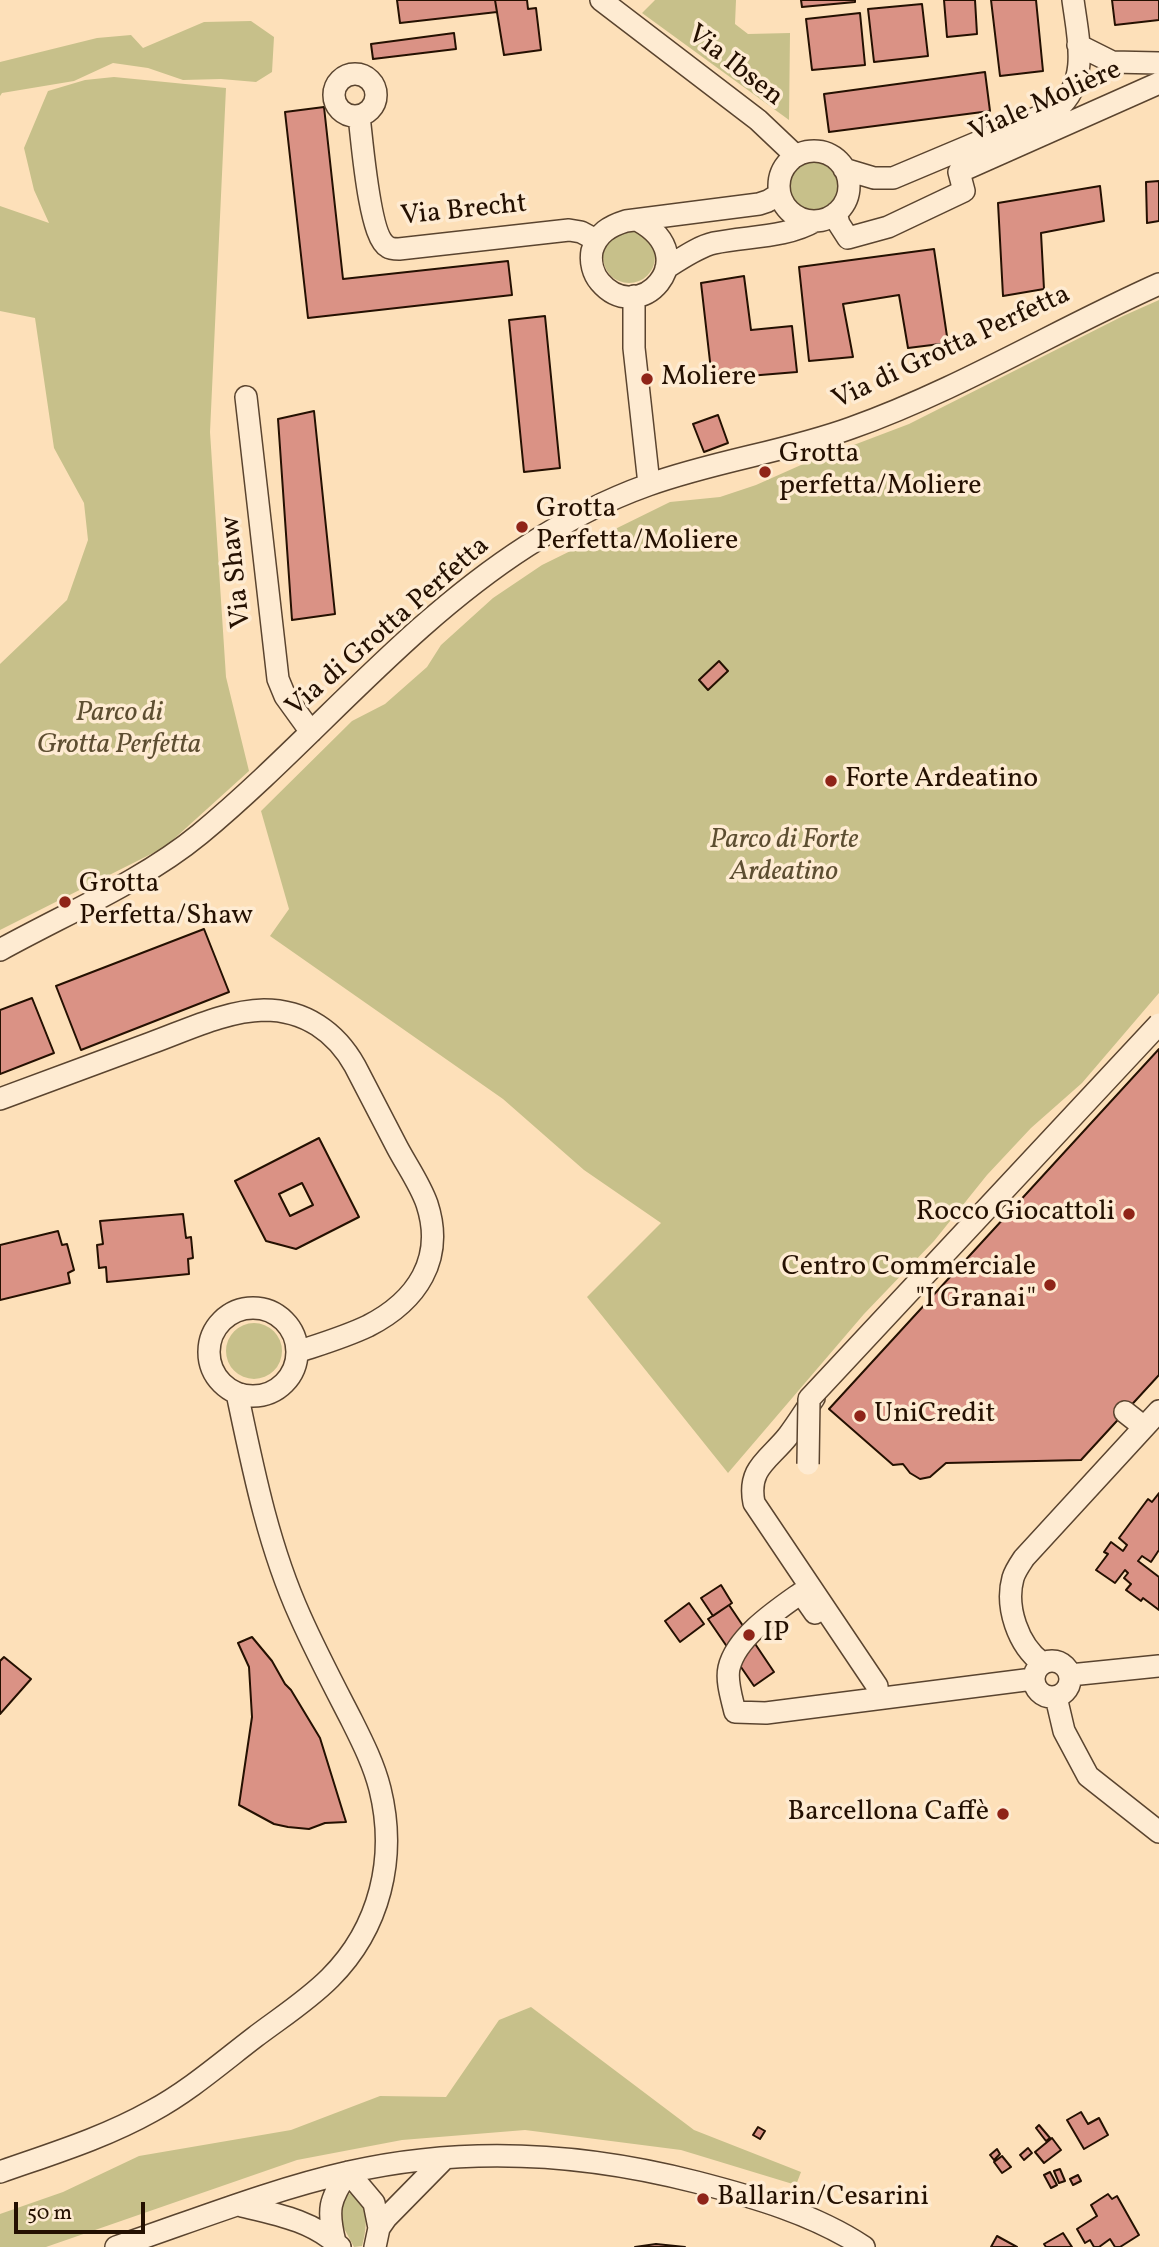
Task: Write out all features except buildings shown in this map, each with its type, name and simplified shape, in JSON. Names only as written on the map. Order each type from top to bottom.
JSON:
[{"type":"street","name":"Via Ibsen","points":[[601,0],[758,120],[796,156]]},
{"type":"street","name":"Viale Molière","points":[[836,213],[839,225],[848,238],[888,228],[964,191],[960,172],[990,149],[1062,104],[1070,95],[1079,75],[1073,0]]},
{"type":"street","points":[[1078,45],[1112,62],[1159,63]]},
{"type":"street","name":"Viale Molière","points":[[844,169],[874,178],[893,178],[990,149],[1159,83]]},
{"type":"street","name":"Via Brecht","points":[[359,116],[371,209],[380,238],[388,247],[399,249],[569,230],[581,232],[596,240]]},
{"type":"street","points":[[666,268],[713,243],[801,229],[836,213],[847,197],[849,188],[844,169],[838,160],[828,154],[806,152],[796,156],[782,171],[779,194],[787,209],[795,216],[815,221]]},
{"type":"street","points":[[639,221],[659,235],[667,251],[666,268],[661,281],[651,290],[634,296],[618,295],[606,289],[596,277],[592,264],[596,240],[611,226],[626,221],[758,204],[779,194]]},
{"type":"street","name":"Via di Grotta Perfetta","points":[[0,950],[134,878],[188,843],[248,792],[438,614],[489,572],[569,522],[649,484],[847,430],[900,410],[1159,284]]},
{"type":"street","points":[[634,296],[634,348],[649,484]]},
{"type":"street","name":"Via Shaw","points":[[246,397],[278,679],[285,696],[311,732]]},
{"type":"street","points":[[0,1100],[203,1024],[242,1013],[265,1010],[292,1014],[311,1021],[332,1035],[347,1052],[419,1187],[432,1226],[434,1247],[428,1265],[415,1288],[394,1310],[345,1336],[298,1352]]},
{"type":"street","points":[[808,1464],[809,1399],[1159,1026]]},
{"type":"street","points":[[875,1693],[754,1503],[751,1489],[756,1473],[761,1463],[787,1438],[820,1390],[1159,1026]]},
{"type":"street","points":[[248,1307],[269,1310],[279,1315],[293,1331],[298,1352],[292,1373],[278,1389],[258,1396],[237,1393],[227,1388],[213,1372],[208,1351],[214,1331],[228,1315],[248,1307]]},
{"type":"street","points":[[0,2172],[127,2124],[174,2099],[330,1978],[365,1933],[380,1896],[387,1847],[380,1789],[370,1759],[300,1616],[281,1567],[263,1512],[237,1393]]},
{"type":"street","points":[[875,1693],[801,1593],[749,1635],[728,1669],[735,1712],[766,1713],[875,1693],[1037,1671],[1056,1661],[1067,1669],[1070,1675],[1068,1689],[1056,1697],[1043,1696],[1038,1692],[1037,1671],[1034,1657],[1012,1613],[1015,1573],[1024,1558],[1159,1410]]},
{"type":"street","points":[[1125,1412],[1144,1427]]},
{"type":"street","points":[[1070,1675],[1159,1665]]},
{"type":"street","points":[[1056,1697],[1064,1731],[1088,1776],[1159,1832]]},
{"type":"street","points":[[116,2247],[348,2172],[444,2158],[482,2156],[543,2157],[666,2174],[785,2209],[826,2226],[864,2247]]},
{"type":"street","points":[[377,2237],[407,2195],[444,2158]]},
{"type":"street","points":[[348,2172],[374,2203],[377,2237]]},
{"type":"street","points":[[337,2244],[330,2218],[331,2203],[348,2172]]},
{"type":"street","points":[[240,2205],[297,2221],[337,2244]]},
{"type":"green space","points":[[655,0],[736,0],[735,24],[748,34],[790,33],[789,120],[642,13]]},
{"type":"green space","points":[[251,21],[274,37],[272,72],[256,82],[183,80],[148,68],[113,63],[74,81],[2,93],[0,96],[0,62],[97,38],[131,35],[143,48],[204,22]]},
{"type":"green space","name":"Parco di Grotta Perfetta","points":[[114,77],[226,88],[210,432],[226,677],[249,771],[165,847],[0,930],[0,664],[67,600],[88,540],[84,503],[54,448],[35,318],[0,311],[0,206],[49,223],[34,190],[24,148],[48,91],[85,80]]},
{"type":"green space","points":[[814,161],[824,163],[832,169],[838,177],[838,197],[832,205],[824,211],[814,213],[804,211],[796,205],[790,197],[788,187],[790,177],[796,169],[804,163]]},
{"type":"green space","points":[[629,231],[639,233],[647,239],[653,247],[653,267],[647,275],[639,281],[629,283],[619,281],[611,275],[605,267],[603,257],[605,247],[611,239],[619,233]]},
{"type":"green space","name":"Parco di Forte Ardeatino","points":[[1159,300],[1159,993],[1082,1083],[1031,1128],[987,1175],[934,1241],[864,1314],[728,1473],[587,1297],[661,1223],[584,1170],[503,1099],[270,936],[289,909],[261,811],[352,721],[385,704],[427,667],[441,645],[493,598],[542,565],[670,502],[720,497],[909,424]]},
{"type":"green space","points":[[248,1323],[260,1323],[270,1327],[278,1335],[282,1351],[278,1367],[270,1375],[260,1379],[248,1379],[238,1375],[230,1367],[226,1357],[226,1345],[230,1335],[238,1327]]},
{"type":"green space","points":[[531,2007],[694,2130],[801,2172],[796,2185],[681,2150],[525,2130],[402,2140],[297,2160],[46,2247],[0,2247],[0,2214],[63,2192],[139,2156],[291,2130],[380,2096],[446,2097],[499,2020]]},
{"type":"green space","points":[[355,2193],[363,2205],[366,2225],[362,2246],[354,2247],[338,2217],[344,2194]]},
{"type":"place","name":"Moliere","points":[[647,379]]},
{"type":"place","name":"Grotta perfetta/Moliere","points":[[765,472]]},
{"type":"place","name":"Grotta Perfetta/Moliere","points":[[522,527]]},
{"type":"place","name":"Forte Ardeatino","points":[[831,781]]},
{"type":"place","name":"Grotta Perfetta/Shaw","points":[[65,902]]},
{"type":"place","name":"Rocco Giocattoli","points":[[1129,1214]]},
{"type":"place","name":"Centro Commerciale \"I Granai\"","points":[[1050,1285]]},
{"type":"place","name":"UniCredit","points":[[860,1416]]},
{"type":"place","name":"IP","points":[[749,1635]]},
{"type":"place","name":"Barcellona Caffè","points":[[1003,1814]]},
{"type":"place","name":"Ballarin/Cesarini","points":[[703,2199]]}]
